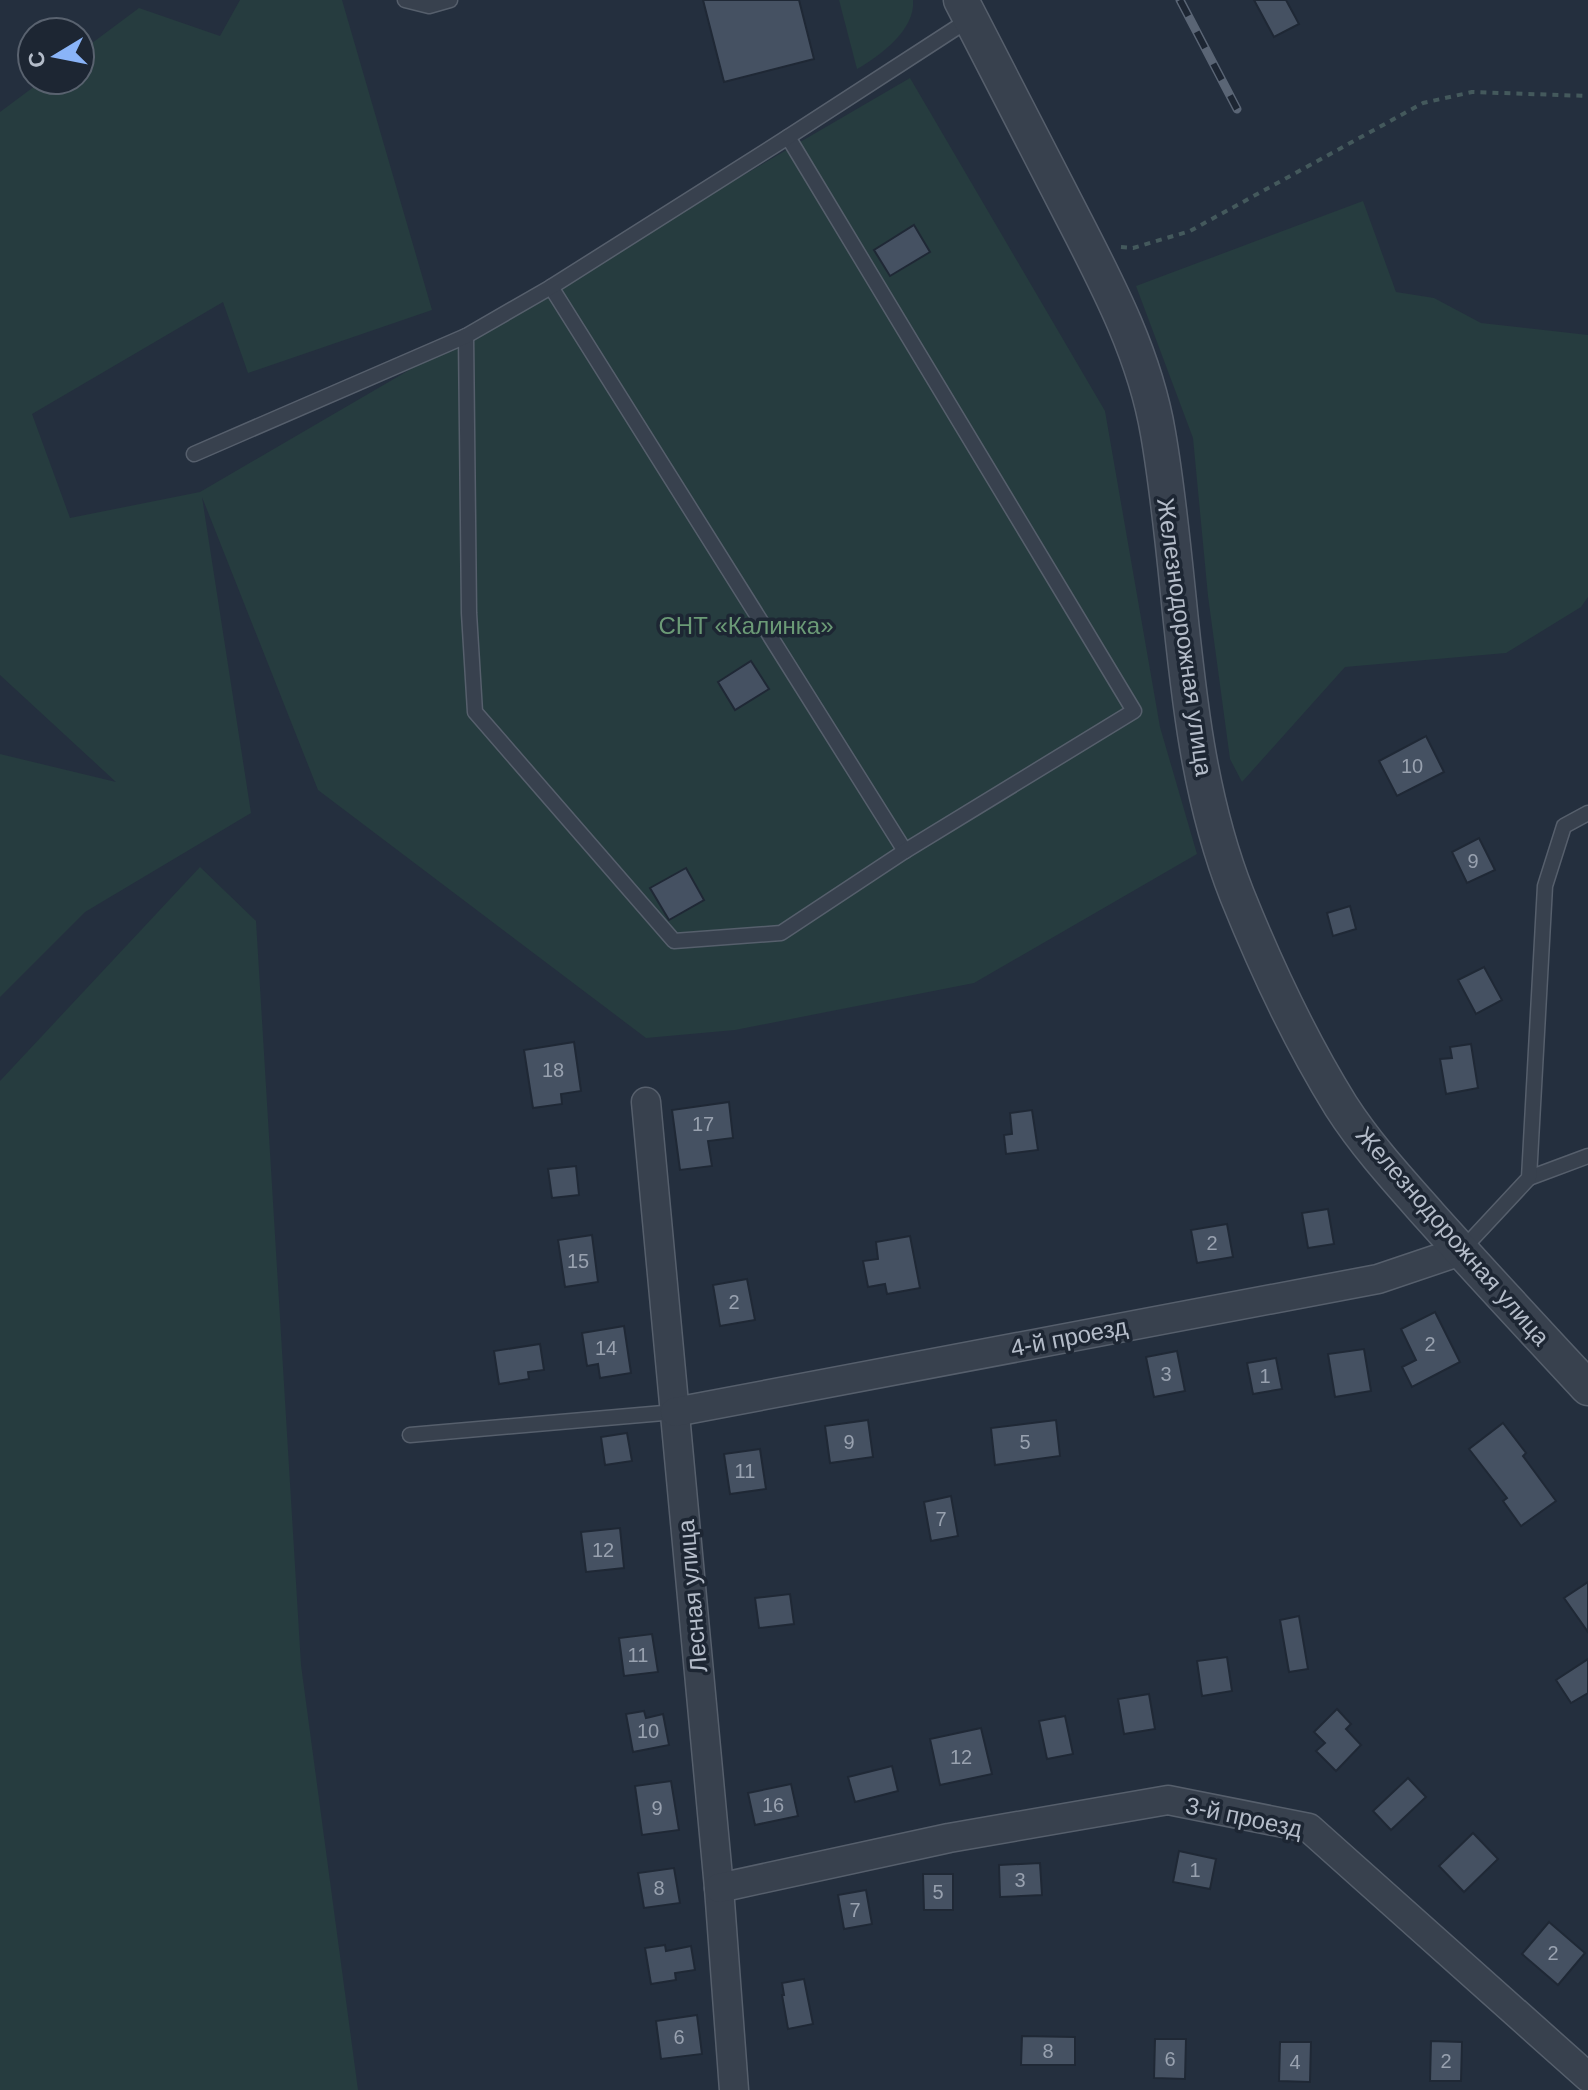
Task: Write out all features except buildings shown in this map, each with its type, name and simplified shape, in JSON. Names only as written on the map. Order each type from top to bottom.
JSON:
[{"type":"street","name":"Железнодорожная улица","points":[[965,9],[1112,292],[1141,364],[1158,431],[1193,724],[1220,847],[1285,1002],[1342,1107],[1375,1153],[1588,1388]]},
{"type":"street","name":"Лесная улица","points":[[646,1102],[719,1888],[734,2090]]},
{"type":"street","name":"4-й проезд","points":[[675,1412],[1378,1279],[1461,1251]]},
{"type":"street","name":"3-й проезд","points":[[719,1888],[949,1838],[1168,1800],[1309,1828],[1588,2077]]},
{"type":"lane","points":[[405,0],[429,6],[450,0]]},
{"type":"lane","points":[[194,454],[466,336],[551,287],[788,137],[965,9]]},
{"type":"lane","points":[[466,336],[469,613],[475,712],[674,941],[781,933],[905,851],[1134,711],[788,137]]},
{"type":"lane","points":[[551,287],[905,851]]},
{"type":"lane","points":[[1529,1178],[1545,886],[1564,826],[1588,813]]},
{"type":"lane","points":[[1461,1251],[1529,1178],[1588,1156]]},
{"type":"lane","points":[[410,1435],[675,1412]]},
{"type":"path","points":[[1087,245],[1133,248],[1190,231],[1423,103],[1472,92],[1588,96]]},
{"type":"green space","name":"СНТ «Калинка»","points":[[240,0],[342,0],[432,310],[248,373],[223,302],[32,414],[70,518],[200,492],[910,78],[1105,411],[1160,727],[1197,854],[974,983],[735,1030],[646,1038],[318,790],[202,497],[251,813],[85,912],[0,997],[0,754],[116,782],[0,675],[0,112],[22,96],[96,96],[96,40],[139,8],[220,36]]},
{"type":"green space","points":[[839,0],[913,0],[909,21],[903,31],[876,57],[857,69]]},
{"type":"green space","points":[[1363,201],[1396,292],[1434,298],[1481,323],[1588,335],[1588,597],[1581,607],[1506,653],[1345,667],[1242,782],[1230,759],[1208,596],[1193,438],[1136,286]]},
{"type":"green space","points":[[200,867],[256,921],[301,1665],[358,2090],[0,2090],[0,1081]]},
{"type":"railway","points":[[1180,0],[1237,109]]}]
